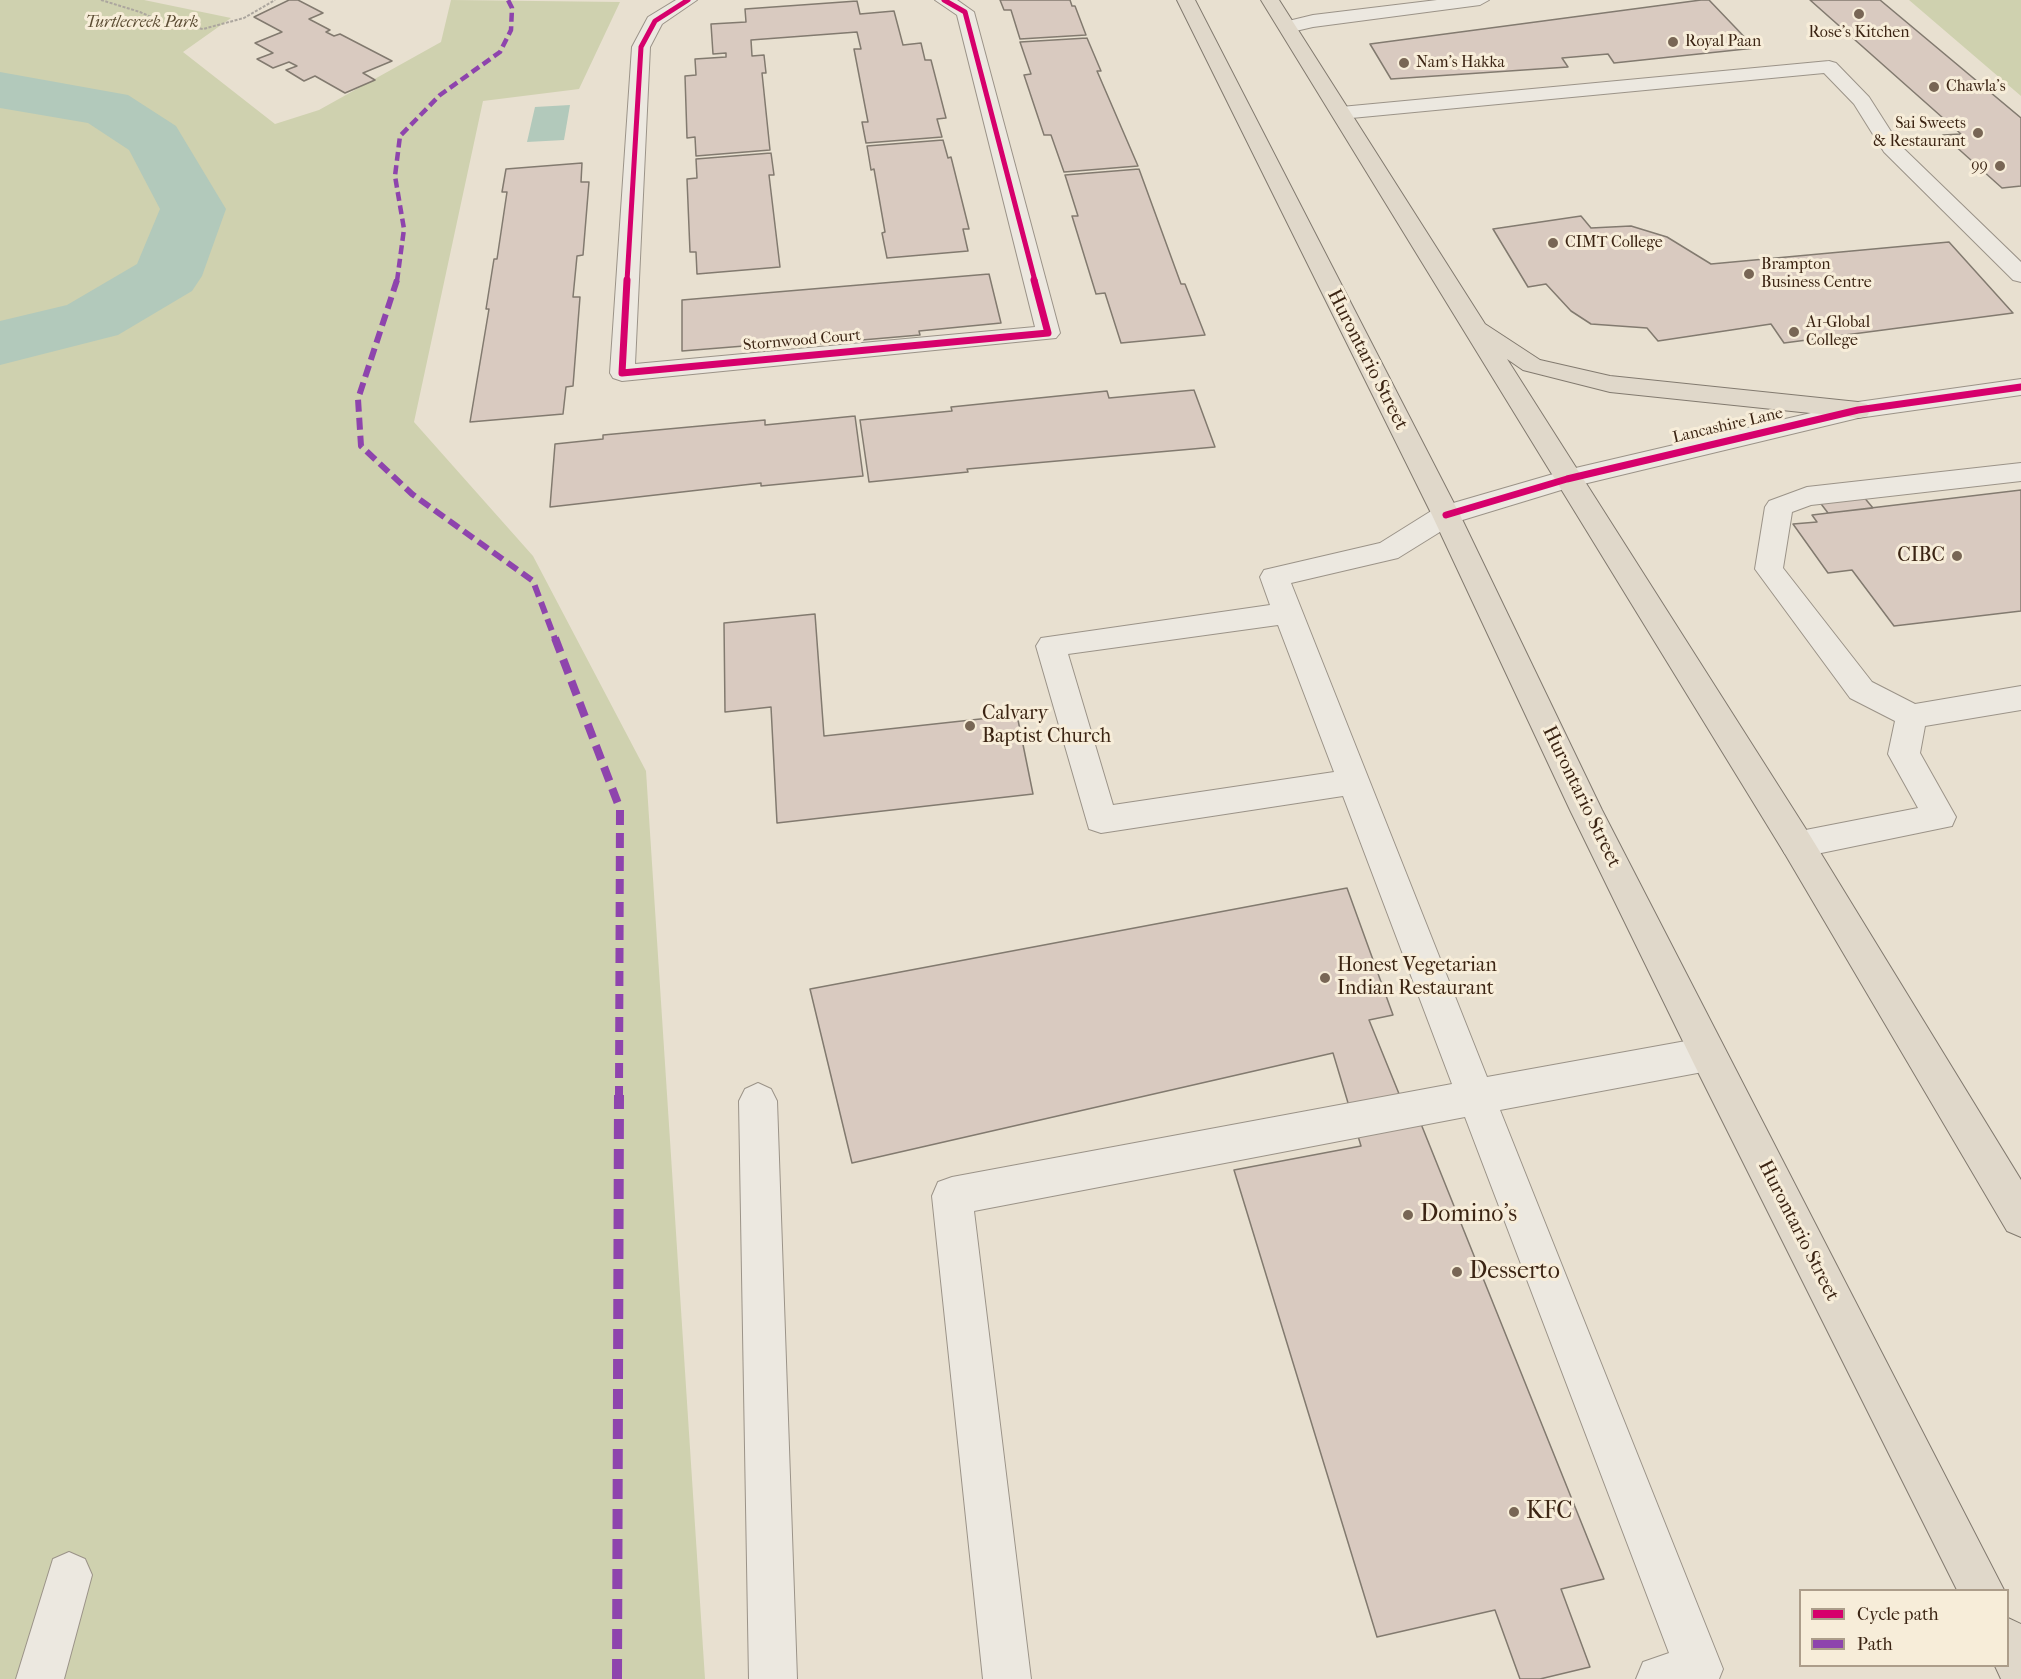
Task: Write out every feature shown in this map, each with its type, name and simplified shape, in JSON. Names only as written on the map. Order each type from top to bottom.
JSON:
[{"type":"main road","name":"Hurontario Street","points":[[1186,0],[1446,515],[1586,810],[1980,1589]]},
{"type":"main road","points":[[1270,0],[1797,844],[2021,1217]]},
{"type":"main road","points":[[1473,324],[1532,365],[1610,384],[1858,410]]},
{"type":"main road","points":[[2009,1646],[2021,1668]]},
{"type":"street","name":"Stornwood Court","points":[[688,0],[655,21],[641,47],[622,373],[1048,333],[963,6],[944,0]]},
{"type":"street","points":[[1287,27],[1313,21],[1480,0]]},
{"type":"street","points":[[1341,113],[1829,67],[1862,101],[1891,148],[2021,275]]},
{"type":"street","name":"Lancashire Lane","points":[[1288,613],[1274,577],[1388,552],[1446,515],[1568,479],[1858,410],[2021,387]]},
{"type":"street","points":[[2021,472],[1807,495],[1779,507],[1769,568],[1861,690],[1912,716],[2021,698]]},
{"type":"street","points":[[1353,782],[1101,820],[1051,646],[1288,613],[1699,1669],[1660,1679]]},
{"type":"street","points":[[1797,844],[1940,818],[1904,754],[1912,716]]},
{"type":"street","points":[[1007,1679],[952,1196],[1708,1054]]},
{"type":"street","points":[[758,1101],[773,1679]]},
{"type":"street","points":[[40,1679],[69,1575]]},
{"type":"path","points":[[101,0],[141,12],[169,25],[203,29],[244,18],[275,0]]},
{"type":"green space","name":"Turtlecreek Park","points":[[0,0],[144,0],[231,18],[183,52],[275,124],[319,110],[441,42],[451,0],[620,2],[579,89],[483,101],[414,422],[533,556],[646,771],[705,1679],[0,1679]]},
{"type":"green space","points":[[1909,0],[2021,0],[2021,96]]},
{"type":"shaded area","points":[[570,105],[564,140],[527,142],[535,107]]},
{"type":"building","points":[[289,0],[298,0],[323,13],[309,19],[330,30],[326,32],[334,36],[340,34],[392,61],[363,73],[375,80],[345,93],[315,76],[304,81],[286,70],[297,66],[289,62],[273,68],[257,59],[273,53],[255,43],[282,32],[254,17]]},
{"type":"building","points":[[1000,0],[1070,0],[1072,6],[1075,6],[1086,35],[1020,39],[1011,10],[1004,10]]},
{"type":"building","points":[[1709,0],[1755,48],[1614,63],[1608,54],[1562,58],[1568,67],[1391,79],[1370,44]]},
{"type":"building","points":[[1810,0],[1880,0],[2021,118],[2021,186],[2002,188],[1943,135],[1961,134]]},
{"type":"building","points":[[857,1],[860,14],[894,11],[903,45],[921,43],[925,60],[931,60],[946,118],[937,119],[942,137],[866,143],[862,122],[868,122],[854,49],[861,49],[857,32],[751,40],[752,56],[764,55],[766,73],[762,73],[770,150],[696,156],[695,137],[687,138],[685,76],[696,75],[695,59],[726,57],[726,53],[713,54],[711,24],[746,22],[745,9]]},
{"type":"building","points":[[1087,38],[1101,71],[1097,71],[1138,166],[1064,172],[1051,135],[1044,135],[1024,75],[1031,74],[1020,42]]},
{"type":"building","points":[[943,140],[948,158],[951,157],[969,229],[963,229],[968,251],[887,258],[874,169],[871,170],[867,146]]},
{"type":"building","points":[[771,153],[774,175],[769,175],[780,267],[697,274],[696,252],[690,252],[687,179],[697,178],[696,159]]},
{"type":"building","points":[[582,163],[581,182],[589,182],[583,255],[577,256],[573,297],[580,297],[573,386],[566,387],[563,414],[470,422],[489,309],[486,309],[494,259],[497,259],[507,192],[502,192],[506,169]]},
{"type":"building","points":[[1139,169],[1181,284],[1185,284],[1205,335],[1121,343],[1105,293],[1096,294],[1072,216],[1078,216],[1065,175]]},
{"type":"building","name":"Brampton Business Centre","points":[[1581,216],[1591,228],[1631,226],[1667,237],[1711,264],[1949,242],[2013,313],[1784,343],[1771,324],[1658,341],[1647,328],[1591,324],[1571,311],[1546,284],[1528,287],[1493,229]]},
{"type":"building","points":[[989,274],[1001,323],[919,331],[920,335],[769,348],[769,344],[682,351],[682,300]]},
{"type":"building","points":[[1194,390],[1215,447],[967,469],[968,472],[869,482],[860,420],[952,411],[951,407],[1107,391],[1109,398]]},
{"type":"building","points":[[855,416],[863,476],[761,486],[761,483],[550,507],[555,444],[603,439],[603,435],[765,420],[765,425]]},
{"type":"building","points":[[1852,483],[1873,508],[1828,513],[1809,488]]},
{"type":"building","points":[[2021,490],[2021,611],[1894,626],[1852,570],[1828,573],[1793,524],[1817,522],[1812,515]]},
{"type":"building","name":"Calvary Baptist Church","points":[[815,614],[824,736],[1017,715],[1033,794],[777,823],[771,707],[725,712],[724,623]]},
{"type":"building","points":[[1347,888],[1393,1015],[1369,1020],[1406,1111],[1415,1109],[1604,1579],[1561,1589],[1590,1667],[1540,1679],[1520,1679],[1495,1610],[1377,1637],[1234,1170],[1361,1146],[1333,1053],[852,1163],[810,989]]},
{"type":"waterway","points":[[0,90],[106,108],[154,139],[193,209],[167,276],[92,320],[0,343]]},
{"type":"marked path","points":[[508,0],[512,8],[511,30],[500,52],[440,95],[400,136],[395,176],[404,229],[396,287],[358,399],[361,446],[412,494],[533,581],[620,809],[617,1679]]},
{"type":"cycle path","points":[[688,0],[655,21],[641,47],[622,373],[1048,333],[965,12],[944,0]]},
{"type":"cycle path","points":[[1446,515],[1567,479],[1858,410],[2021,387]]},
{"type":"place","name":"Rose’s Kitchen","points":[[1859,14]]},
{"type":"place","name":"Royal Paan","points":[[1673,42]]},
{"type":"place","name":"Nam’s Hakka","points":[[1404,63]]},
{"type":"place","name":"Chawla’s","points":[[1934,87]]},
{"type":"place","name":"Sai Sweets & Restaurant","points":[[1978,133]]},
{"type":"place","name":"99","points":[[2000,166]]},
{"type":"place","name":"CIMT College","points":[[1553,243]]},
{"type":"place","name":"Brampton Business Centre","points":[[1749,274]]},
{"type":"place","name":"A1-Global College","points":[[1794,332]]},
{"type":"place","name":"CIBC","points":[[1957,556]]},
{"type":"place","name":"Calvary Baptist Church","points":[[970,726]]},
{"type":"place","name":"Honest Vegetarian Indian Restaurant","points":[[1325,978]]},
{"type":"place","name":"Domino's","points":[[1408,1215]]},
{"type":"place","name":"Desserto","points":[[1457,1272]]},
{"type":"place","name":"KFC","points":[[1514,1512]]}]
